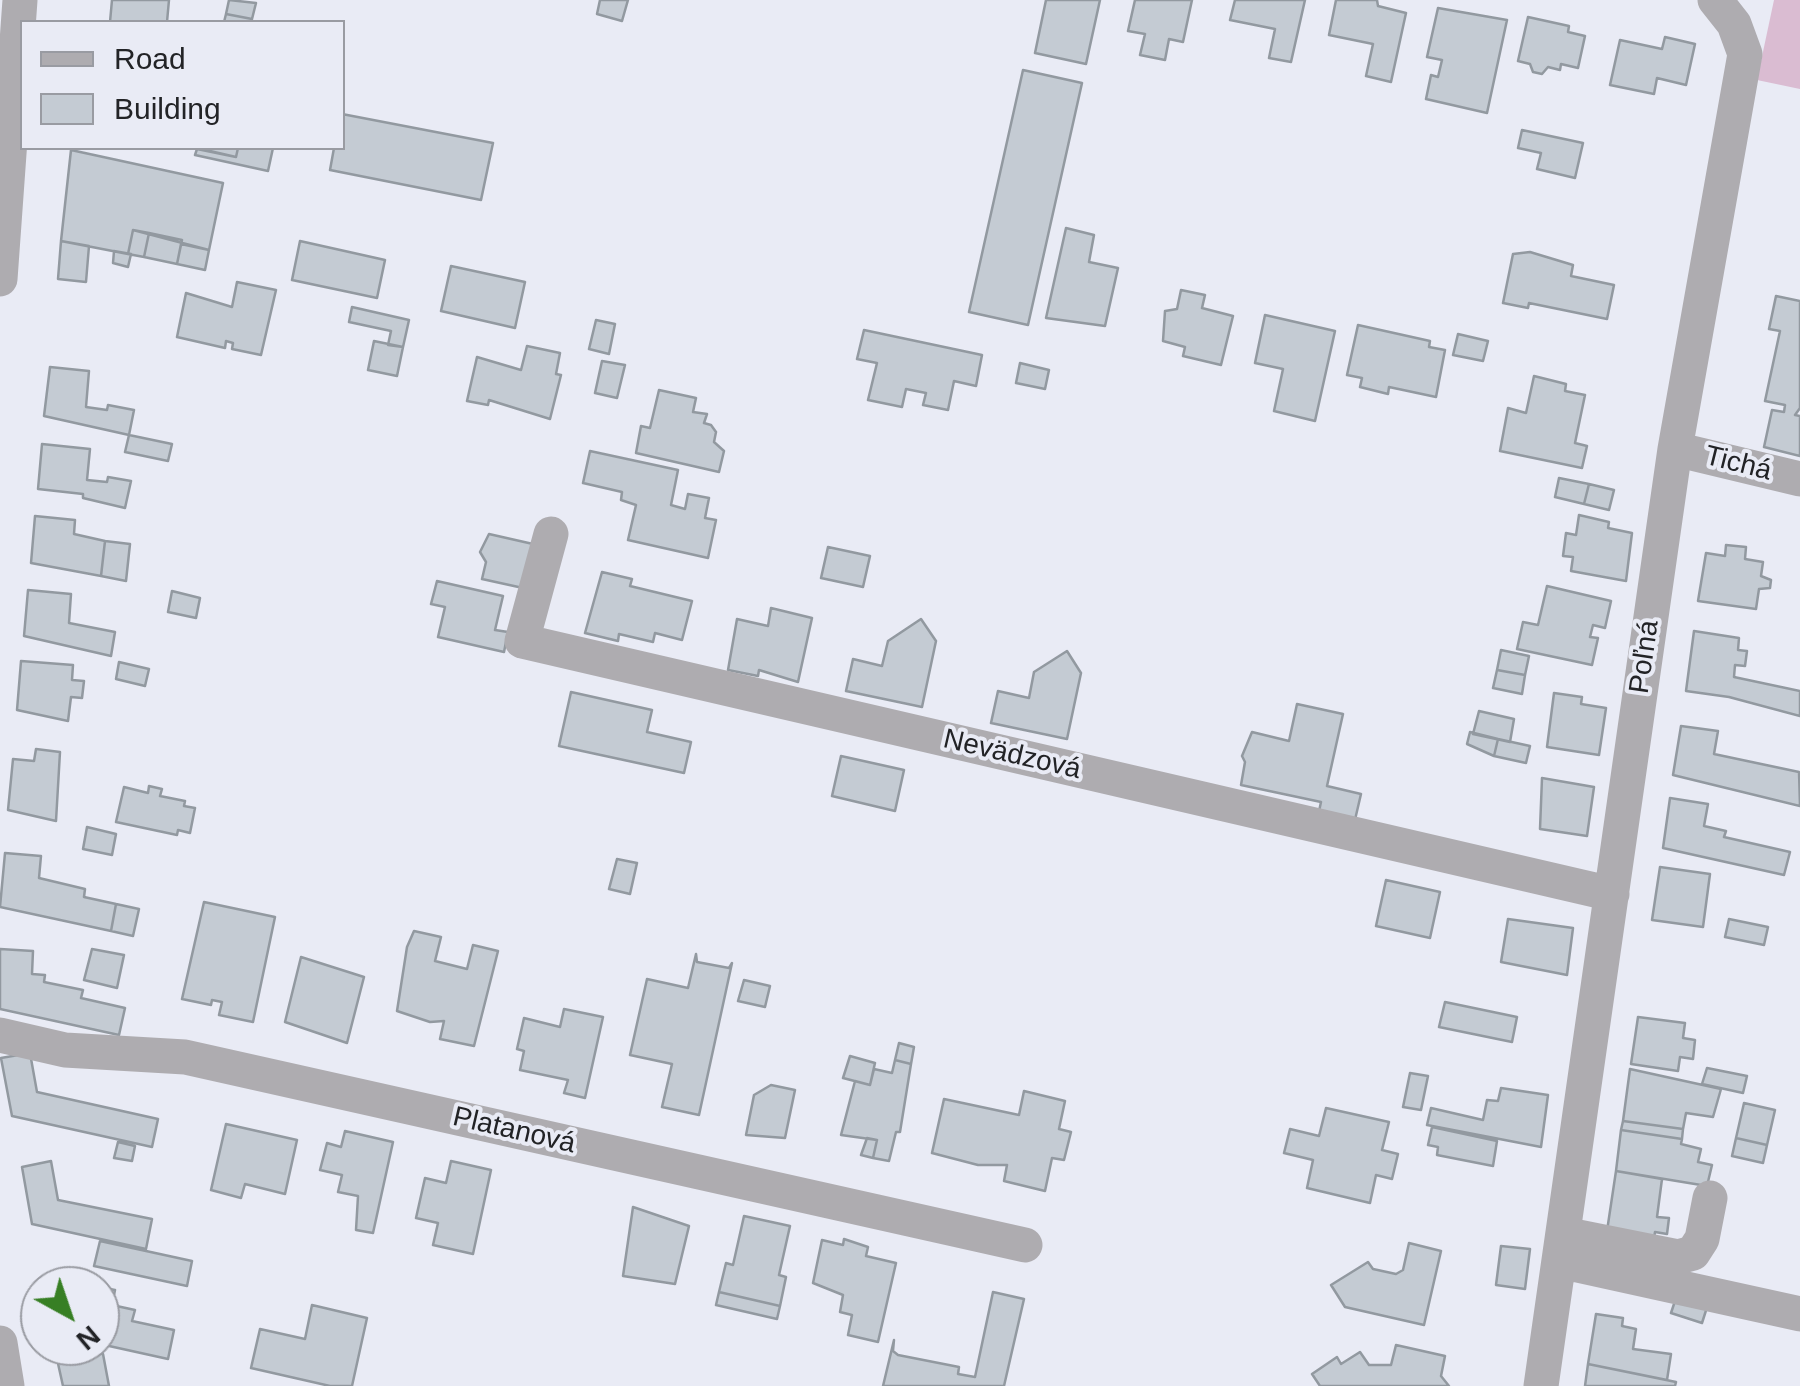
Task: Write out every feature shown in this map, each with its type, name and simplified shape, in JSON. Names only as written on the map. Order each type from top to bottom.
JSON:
[{"type":"street","points":[[0,279],[20,0]]},
{"type":"street","name":"Poľná","points":[[1541,1386],[1675,449],[1744,54],[1734,24],[1720,1]]},
{"type":"street","name":"Tichá","points":[[1675,449],[1800,480]]},
{"type":"street","name":"Nevädzová","points":[[551,534],[522,641],[1612,894]]},
{"type":"street","name":"Platanová","points":[[0,1036],[66,1050],[186,1058],[1025,1245]]},
{"type":"street","points":[[1561,1247],[1678,1257],[1693,1253],[1702,1238],[1710,1198]]},
{"type":"street","points":[[1561,1247],[1800,1314]]},
{"type":"street","points":[[0,1343],[7,1386]]},
{"type":"shaded area","points":[[1774,0],[1800,0],[1800,89],[1757,80]]},
{"type":"building","points":[[112,0],[169,0],[167,20],[110,20]]},
{"type":"building","points":[[229,0],[256,3],[252,19],[226,14]]},
{"type":"building","points":[[600,0],[628,0],[622,21],[597,14]]},
{"type":"building","points":[[1046,0],[1100,0],[1086,64],[1035,53]]},
{"type":"building","points":[[1135,0],[1192,0],[1183,42],[1169,39],[1165,60],[1140,55],[1145,34],[1128,31]]},
{"type":"building","points":[[1235,0],[1305,0],[1291,62],[1269,58],[1275,29],[1230,20]]},
{"type":"building","points":[[1336,0],[1377,0],[1378,6],[1406,13],[1391,82],[1366,76],[1373,44],[1329,35]]},
{"type":"building","points":[[1438,8],[1507,20],[1487,113],[1426,99],[1431,75],[1438,77],[1442,60],[1427,57]]},
{"type":"building","points":[[226,14],[252,19],[252,20],[224,20]]},
{"type":"building","points":[[1528,17],[1569,26],[1568,32],[1585,36],[1578,68],[1561,64],[1560,70],[1548,67],[1542,74],[1533,72],[1530,64],[1518,61]]},
{"type":"building","points":[[1665,37],[1695,44],[1686,85],[1657,78],[1654,94],[1610,85],[1620,40],[1662,49]]},
{"type":"building","points":[[1023,70],[1082,83],[1028,325],[969,312]]},
{"type":"building","points":[[345,115],[493,143],[481,200],[330,170],[334,150],[345,150]]},
{"type":"building","points":[[1522,130],[1583,143],[1575,178],[1537,169],[1541,153],[1518,148]]},
{"type":"building","points":[[71,150],[223,183],[209,250],[133,230],[128,254],[61,241]]},
{"type":"building","points":[[197,150],[202,150],[236,157],[238,150],[273,150],[268,171],[195,155]]},
{"type":"building","points":[[206,150],[238,150],[236,157]]},
{"type":"building","points":[[1066,228],[1094,235],[1089,262],[1118,268],[1105,326],[1046,318]]},
{"type":"building","points":[[133,230],[149,233],[144,257],[128,254]]},
{"type":"building","points":[[149,233],[182,240],[177,264],[144,257]]},
{"type":"building","points":[[61,241],[89,246],[86,282],[58,279]]},
{"type":"building","points":[[300,241],[385,260],[377,298],[292,280]]},
{"type":"building","points":[[181,244],[209,250],[205,270],[177,264]]},
{"type":"building","points":[[114,251],[131,254],[128,267],[113,263]]},
{"type":"building","points":[[1530,252],[1573,265],[1571,276],[1614,285],[1607,319],[1529,303],[1528,308],[1503,303],[1513,254]]},
{"type":"building","points":[[451,266],[525,282],[515,328],[441,311]]},
{"type":"building","points":[[237,282],[276,290],[261,355],[232,349],[233,343],[226,341],[225,348],[177,337],[186,293],[232,307]]},
{"type":"building","points":[[1181,290],[1205,295],[1202,308],[1233,316],[1221,365],[1183,356],[1185,347],[1163,341],[1165,311],[1177,309]]},
{"type":"building","points":[[1776,296],[1800,301],[1800,408],[1795,415],[1800,416],[1800,456],[1764,447],[1772,410],[1784,412],[1785,405],[1765,401],[1780,331],[1769,329]]},
{"type":"building","points":[[352,307],[409,320],[403,347],[388,345],[391,331],[349,322]]},
{"type":"building","points":[[1265,315],[1335,331],[1315,421],[1274,411],[1283,369],[1255,363]]},
{"type":"building","points":[[596,320],[615,324],[609,354],[589,349]]},
{"type":"building","points":[[1358,325],[1430,341],[1429,347],[1445,350],[1436,397],[1389,387],[1388,394],[1360,387],[1362,378],[1347,375]]},
{"type":"building","points":[[864,330],[982,355],[976,386],[954,381],[948,410],[923,405],[926,393],[906,389],[902,407],[868,400],[877,363],[857,359]]},
{"type":"building","points":[[1458,334],[1488,341],[1483,361],[1453,355]]},
{"type":"building","points":[[374,341],[403,347],[397,376],[368,370]]},
{"type":"building","points":[[527,346],[560,353],[556,374],[561,375],[550,419],[489,400],[488,405],[467,401],[477,357],[521,370]]},
{"type":"building","points":[[602,361],[625,365],[617,398],[595,393]]},
{"type":"building","points":[[1020,363],[1049,370],[1045,389],[1016,383]]},
{"type":"building","points":[[50,367],[89,371],[86,407],[107,410],[108,405],[134,410],[129,435],[44,416]]},
{"type":"building","points":[[1534,376],[1566,384],[1565,391],[1585,395],[1575,443],[1587,446],[1582,468],[1500,451],[1508,408],[1526,413]]},
{"type":"building","points":[[659,390],[696,398],[693,412],[707,414],[704,423],[716,432],[714,442],[724,451],[719,472],[636,453],[641,426],[650,428]]},
{"type":"building","points":[[129,435],[172,444],[168,461],[125,452]]},
{"type":"building","points":[[42,444],[90,449],[87,480],[107,482],[108,477],[131,481],[125,508],[83,498],[83,494],[38,489]]},
{"type":"building","points":[[590,451],[678,470],[671,505],[685,509],[688,494],[709,498],[705,518],[716,520],[708,558],[628,540],[636,505],[621,500],[622,492],[583,483]]},
{"type":"building","points":[[1559,478],[1589,484],[1584,504],[1555,497]]},
{"type":"building","points":[[1589,484],[1614,490],[1609,510],[1584,504]]},
{"type":"building","points":[[1579,515],[1609,522],[1608,528],[1632,533],[1626,581],[1571,571],[1573,557],[1563,556],[1566,533],[1576,535]]},
{"type":"building","points":[[35,516],[75,520],[74,534],[105,541],[101,576],[31,563]]},
{"type":"building","points":[[489,534],[533,544],[523,588],[482,579],[486,562],[480,552]]},
{"type":"building","points":[[105,541],[130,544],[126,581],[101,576]]},
{"type":"building","points":[[1726,545],[1746,547],[1745,559],[1763,562],[1761,576],[1771,580],[1770,588],[1759,589],[1756,609],[1698,601],[1706,553],[1725,556]]},
{"type":"building","points":[[828,547],[870,556],[863,587],[821,578]]},
{"type":"building","points":[[602,572],[632,579],[630,586],[692,601],[682,640],[655,633],[653,642],[619,634],[618,641],[585,633]]},
{"type":"building","points":[[437,581],[503,596],[495,630],[508,632],[504,652],[438,637],[445,607],[431,604]]},
{"type":"building","points":[[1547,586],[1611,601],[1605,628],[1593,625],[1590,637],[1598,638],[1592,665],[1517,649],[1523,622],[1538,625]]},
{"type":"building","points":[[28,590],[71,594],[69,623],[115,632],[111,656],[24,636]]},
{"type":"building","points":[[172,591],[200,598],[196,618],[168,612]]},
{"type":"building","points":[[771,608],[812,618],[798,682],[759,670],[758,676],[728,670],[737,619],[768,626]]},
{"type":"building","points":[[921,619],[936,641],[922,707],[846,691],[853,659],[882,666],[888,641]]},
{"type":"building","points":[[1694,631],[1739,638],[1738,650],[1747,651],[1745,666],[1735,665],[1734,677],[1800,691],[1800,716],[1729,697],[1686,691]]},
{"type":"building","points":[[1501,650],[1529,656],[1525,675],[1497,670]]},
{"type":"building","points":[[1067,651],[1081,673],[1067,739],[991,723],[998,691],[1029,698],[1034,672]]},
{"type":"building","points":[[21,661],[73,665],[72,680],[84,681],[82,698],[71,697],[68,721],[17,710]]},
{"type":"building","points":[[119,662],[149,669],[145,686],[116,679]]},
{"type":"building","points":[[1497,670],[1525,675],[1522,694],[1493,688]]},
{"type":"building","points":[[571,692],[652,710],[647,732],[691,742],[684,773],[559,746]]},
{"type":"building","points":[[1554,693],[1582,697],[1581,704],[1606,708],[1599,755],[1547,747]]},
{"type":"building","points":[[1297,704],[1343,714],[1327,786],[1361,794],[1354,824],[1318,816],[1321,802],[1241,785],[1245,762],[1242,756],[1252,732],[1289,741]]},
{"type":"building","points":[[1479,711],[1514,719],[1510,742],[1473,734]]},
{"type":"building","points":[[1681,726],[1718,731],[1714,754],[1799,772],[1800,806],[1673,775]]},
{"type":"building","points":[[1470,732],[1498,739],[1494,756],[1467,744]]},
{"type":"building","points":[[1498,739],[1530,746],[1526,763],[1494,756]]},
{"type":"building","points":[[36,749],[60,752],[56,821],[8,810],[13,759],[34,761]]},
{"type":"building","points":[[841,756],[904,770],[895,811],[832,796]]},
{"type":"building","points":[[1542,778],[1594,787],[1587,836],[1540,829]]},
{"type":"building","points":[[149,786],[162,789],[160,796],[185,801],[184,806],[195,808],[190,833],[178,830],[177,835],[116,822],[124,787],[148,793]]},
{"type":"building","points":[[1670,798],[1708,804],[1704,826],[1726,831],[1724,837],[1790,852],[1784,875],[1663,848]]},
{"type":"building","points":[[87,827],[116,834],[112,855],[83,849]]},
{"type":"building","points":[[5,853],[41,856],[39,878],[85,889],[84,897],[116,904],[111,931],[0,907]]},
{"type":"building","points":[[617,859],[637,863],[630,894],[609,889]]},
{"type":"building","points":[[1660,867],[1710,874],[1703,927],[1652,920]]},
{"type":"building","points":[[1386,880],[1440,892],[1430,938],[1376,926]]},
{"type":"building","points":[[204,902],[275,917],[253,1022],[219,1015],[222,1002],[212,1000],[211,1005],[182,999]]},
{"type":"building","points":[[116,904],[139,909],[133,936],[111,931]]},
{"type":"building","points":[[1508,919],[1573,928],[1567,975],[1501,962]]},
{"type":"building","points":[[1729,919],[1768,927],[1764,945],[1725,937]]},
{"type":"building","points":[[414,931],[441,937],[435,961],[467,969],[473,945],[498,951],[474,1046],[440,1039],[444,1021],[430,1022],[397,1011],[407,947]]},
{"type":"building","points":[[0,949],[33,951],[32,974],[45,975],[44,982],[83,990],[81,998],[125,1008],[119,1035],[0,1009]]},
{"type":"building","points":[[92,949],[124,955],[117,988],[84,980]]},
{"type":"building","points":[[696,954],[697,962],[729,968],[732,963],[699,1115],[662,1107],[672,1064],[630,1055],[647,979],[688,988]]},
{"type":"building","points":[[301,957],[364,977],[347,1043],[285,1022]]},
{"type":"building","points":[[744,980],[770,986],[765,1007],[738,1001]]},
{"type":"building","points":[[1445,1002],[1517,1017],[1512,1042],[1439,1027]]},
{"type":"building","points":[[564,1009],[603,1017],[585,1098],[564,1093],[568,1080],[520,1070],[524,1051],[517,1049],[524,1018],[560,1027]]},
{"type":"building","points":[[1638,1017],[1685,1023],[1683,1038],[1695,1040],[1693,1059],[1680,1057],[1678,1071],[1631,1064]]},
{"type":"building","points":[[899,1043],[914,1047],[911,1064],[895,1060]]},
{"type":"building","points":[[30,1053],[37,1092],[158,1119],[152,1147],[12,1116],[1,1058]]},
{"type":"building","points":[[850,1056],[875,1063],[870,1085],[843,1078]]},
{"type":"building","points":[[895,1060],[911,1064],[900,1132],[896,1132],[889,1161],[873,1158],[877,1140],[841,1135],[855,1081],[870,1085],[874,1069],[892,1073]]},
{"type":"building","points":[[1707,1068],[1747,1076],[1743,1093],[1702,1084]]},
{"type":"building","points":[[1630,1069],[1721,1089],[1713,1117],[1686,1113],[1683,1129],[1623,1121]]},
{"type":"building","points":[[1410,1073],[1428,1076],[1421,1110],[1403,1107]]},
{"type":"building","points":[[771,1085],[795,1090],[785,1138],[746,1135],[754,1095]]},
{"type":"building","points":[[1501,1088],[1548,1095],[1541,1147],[1427,1125],[1431,1108],[1483,1120],[1487,1100],[1498,1101]]},
{"type":"building","points":[[1024,1091],[1065,1101],[1059,1129],[1071,1132],[1064,1160],[1052,1158],[1045,1191],[1004,1181],[1007,1165],[978,1165],[932,1153],[944,1099],[1019,1115]]},
{"type":"building","points":[[1744,1103],[1775,1110],[1767,1145],[1736,1138]]},
{"type":"building","points":[[1326,1108],[1389,1122],[1382,1150],[1398,1154],[1392,1179],[1376,1175],[1370,1203],[1307,1188],[1313,1160],[1284,1153],[1290,1129],[1319,1136]]},
{"type":"building","points":[[1623,1121],[1683,1129],[1682,1139],[1621,1130]]},
{"type":"building","points":[[226,1124],[297,1140],[285,1194],[245,1184],[241,1198],[211,1190]]},
{"type":"building","points":[[1432,1127],[1497,1141],[1493,1166],[1437,1155],[1438,1147],[1428,1145]]},
{"type":"building","points":[[1621,1130],[1682,1139],[1681,1144],[1701,1149],[1698,1162],[1712,1165],[1707,1186],[1616,1171]]},
{"type":"building","points":[[345,1131],[393,1142],[373,1233],[356,1230],[358,1196],[338,1192],[342,1175],[320,1170],[327,1143],[341,1147]]},
{"type":"building","points":[[867,1138],[877,1140],[873,1158],[861,1155]]},
{"type":"building","points":[[1736,1138],[1767,1145],[1763,1163],[1732,1156]]},
{"type":"building","points":[[118,1142],[135,1146],[132,1161],[114,1158]]},
{"type":"building","points":[[51,1161],[58,1200],[152,1219],[146,1249],[32,1224],[22,1167]]},
{"type":"building","points":[[451,1161],[491,1170],[473,1254],[433,1245],[438,1223],[416,1218],[425,1178],[446,1183]]},
{"type":"building","points":[[1616,1171],[1662,1179],[1657,1217],[1669,1218],[1667,1234],[1655,1232],[1654,1238],[1607,1231]]},
{"type":"building","points":[[633,1207],[689,1226],[675,1284],[623,1276]]},
{"type":"building","points":[[744,1216],[790,1226],[779,1275],[786,1277],[780,1306],[719,1292],[726,1263],[733,1265]]},
{"type":"building","points":[[844,1239],[868,1247],[866,1256],[896,1263],[878,1342],[848,1335],[852,1315],[840,1312],[843,1295],[813,1283],[822,1240],[843,1245]]},
{"type":"building","points":[[100,1241],[192,1261],[187,1286],[120,1272],[120,1266],[94,1266]]},
{"type":"building","points":[[1409,1243],[1441,1251],[1424,1325],[1345,1307],[1331,1285],[1368,1262],[1373,1269],[1396,1274],[1403,1270]]},
{"type":"building","points":[[1501,1246],[1530,1249],[1525,1289],[1496,1285]]},
{"type":"building","points":[[719,1292],[780,1306],[777,1319],[716,1305]]},
{"type":"building","points":[[993,1292],[1024,1299],[1004,1386],[883,1386],[894,1340],[893,1351],[898,1355],[959,1367],[958,1374],[975,1377]]},
{"type":"building","points":[[1678,1292],[1709,1301],[1702,1323],[1671,1313]]},
{"type":"building","points":[[312,1305],[367,1318],[352,1386],[330,1386],[251,1368],[260,1329],[305,1339]]},
{"type":"building","points":[[120,1307],[135,1310],[132,1321],[174,1330],[168,1359],[120,1348]]},
{"type":"building","points":[[1596,1314],[1623,1318],[1622,1326],[1636,1329],[1633,1349],[1671,1354],[1667,1380],[1588,1364]]},
{"type":"building","points":[[1396,1345],[1445,1356],[1441,1376],[1449,1386],[1320,1386],[1312,1374],[1337,1357],[1341,1364],[1360,1352],[1369,1365],[1391,1365]]},
{"type":"building","points":[[1588,1364],[1676,1382],[1675,1386],[1585,1386]]},
{"type":"building","points":[[59,1366],[105,1366],[109,1386],[63,1386]]}]
